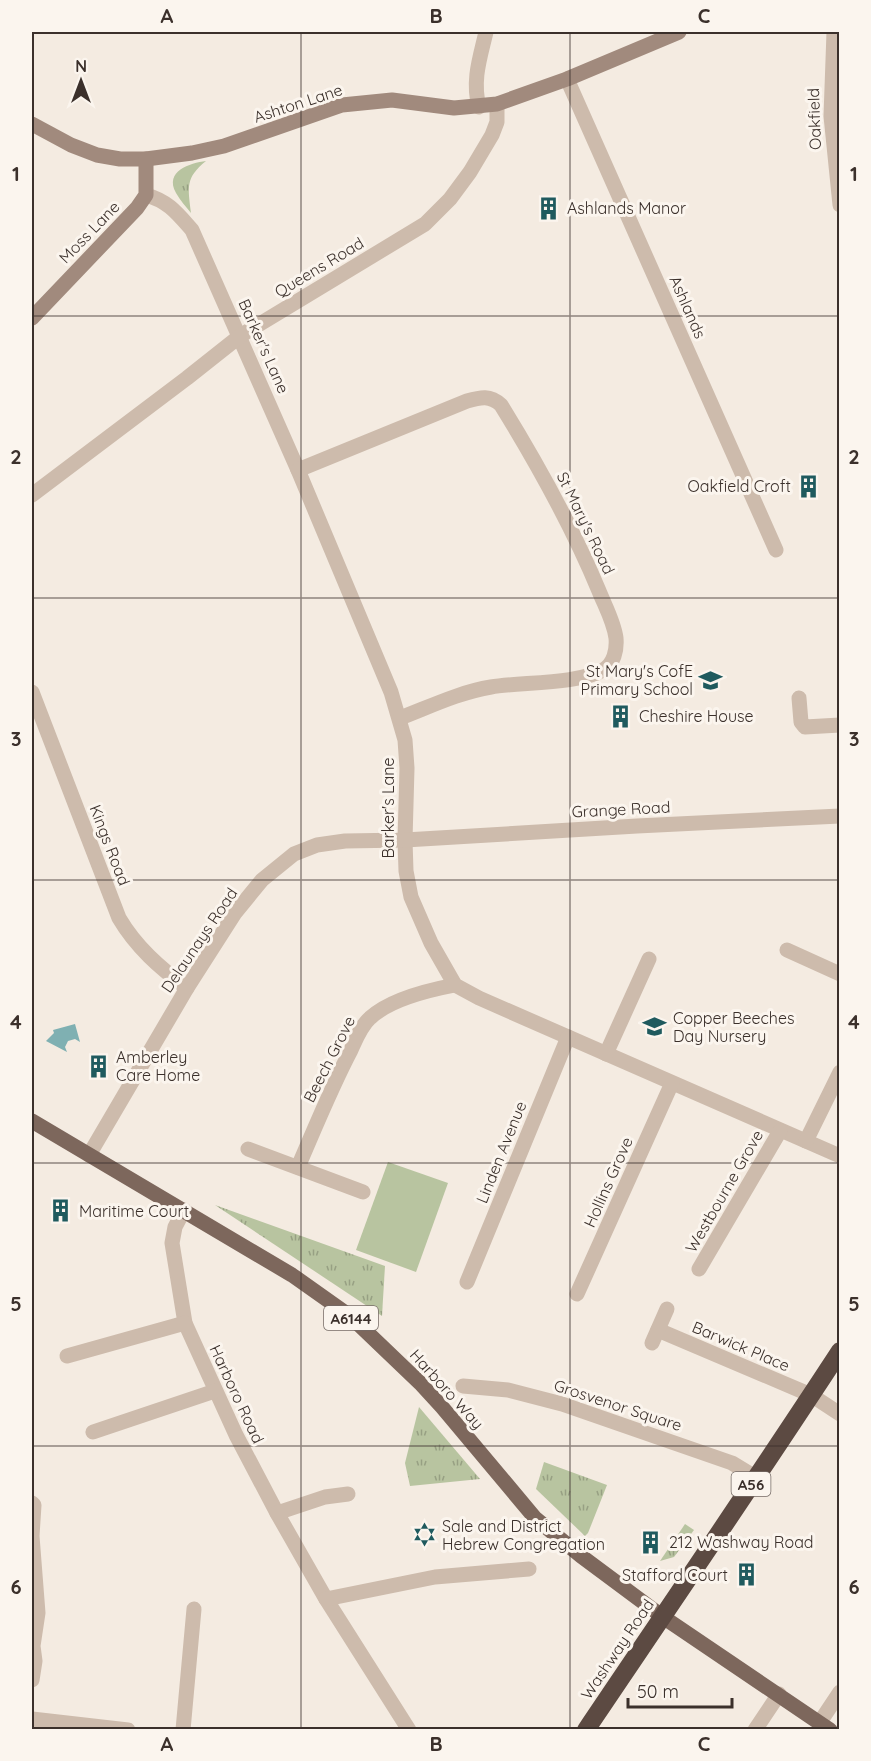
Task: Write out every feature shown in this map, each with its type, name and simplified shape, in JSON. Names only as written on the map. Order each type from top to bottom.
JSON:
[{"type":"highway","name":"Washway Road","points":[[586,1730],[840,1351]]},
{"type":"main road","name":"Ashton Lane","points":[[32,124],[72,145],[120,159],[146,159],[192,153],[224,146],[342,105],[392,100],[454,108],[497,104],[567,79],[657,36],[679,32]]},
{"type":"main road","points":[[146,159],[146,195]]},
{"type":"main road","name":"Moss Lane","points":[[32,318],[137,208],[146,195]]},
{"type":"main road","name":"A6144","points":[[32,1121],[184,1210]]},
{"type":"main road","name":"Harboro Way","points":[[184,1210],[292,1275],[350,1317],[435,1399],[535,1518],[581,1556],[663,1617]]},
{"type":"main road","name":"A6144","points":[[663,1617],[825,1726]]},
{"type":"street","points":[[479,107],[475,91],[476,71],[486,32]]},
{"type":"street","name":"Oakfield","points":[[834,32],[831,116],[840,205]]},
{"type":"street","name":"Ashlands","points":[[567,79],[776,550]]},
{"type":"street","name":"Queens Road","points":[[32,495],[240,336],[425,224],[450,199],[486,144],[497,122],[497,104]]},
{"type":"street","name":"Barker's Lane","points":[[146,195],[161,199],[192,230],[240,336],[392,692],[405,740],[408,768],[405,840],[406,871],[411,897],[430,943],[455,985]]},
{"type":"street","name":"St Mary's Road","points":[[298,470],[467,402],[481,397],[494,399],[505,412],[559,504],[595,580],[614,627],[616,638],[613,660],[606,669],[587,676],[491,687],[470,692],[400,718]]},
{"type":"street","name":"Kings Road","points":[[32,692],[119,918],[129,936],[149,957],[187,988]]},
{"type":"street","points":[[799,698],[801,722],[805,727],[840,725]]},
{"type":"street","name":"Grange Road","points":[[405,840],[840,816]]},
{"type":"street","name":"Delaunays Road","points":[[89,1155],[187,988],[235,913],[262,880],[294,854],[317,845],[345,841],[405,840]]},
{"type":"street","points":[[787,950],[840,974]]},
{"type":"street","points":[[606,1054],[649,959]]},
{"type":"street","points":[[455,985],[479,998],[840,1156]]},
{"type":"street","name":"Beech Grove","points":[[298,1167],[330,1092],[360,1031],[368,1020],[386,1007],[435,989],[455,985]]},
{"type":"street","name":"Linden Avenue","points":[[467,1282],[568,1037]]},
{"type":"street","points":[[806,1141],[840,1072]]},
{"type":"street","name":"Hollins Grove","points":[[578,1294],[672,1083]]},
{"type":"street","name":"Westbourne Grove","points":[[699,1269],[780,1131]]},
{"type":"street","points":[[248,1149],[363,1191]]},
{"type":"street","name":"Harboro Road","points":[[184,1210],[175,1227],[172,1243],[185,1323],[236,1436],[277,1513],[326,1599],[409,1730]]},
{"type":"street","name":"Barwick Place","points":[[667,1309],[655,1337],[811,1395],[840,1414]]},
{"type":"street","points":[[67,1356],[185,1323]]},
{"type":"street","name":"Grosvenor Square","points":[[463,1386],[508,1390],[562,1404],[732,1463],[755,1477]]},
{"type":"street","points":[[93,1431],[215,1391]]},
{"type":"street","points":[[277,1513],[325,1497],[348,1494]]},
{"type":"street","points":[[32,1680],[35,1661],[33,1646],[38,1613],[32,1536],[37,1507]]},
{"type":"street","points":[[326,1599],[435,1577],[529,1569]]},
{"type":"street","points":[[183,1730],[194,1609]]},
{"type":"street","points":[[825,1726],[840,1692]]},
{"type":"street","points":[[755,1730],[778,1694]]},
{"type":"street","points":[[32,1719],[128,1730]]},
{"type":"green space","points":[[206,161],[191,178],[189,196],[191,213],[176,193],[173,179],[186,166]]},
{"type":"green space","points":[[388,1162],[448,1183],[416,1272],[356,1250]]},
{"type":"green space","points":[[215,1205],[385,1266],[382,1316]]},
{"type":"green space","points":[[419,1407],[480,1479],[410,1486],[405,1463]]},
{"type":"green space","points":[[544,1462],[607,1485],[585,1536],[536,1489]]},
{"type":"green space","points":[[685,1524],[694,1530],[674,1557],[660,1561]]},
{"type":"water","points":[[75,1024],[80,1042],[75,1039],[68,1041],[65,1047],[67,1052],[46,1041],[54,1033],[53,1030]]},
{"type":"place","name":"Ashlands Manor","points":[[549,208]]},
{"type":"place","name":"Oakfield Croft","points":[[809,486]]},
{"type":"place","name":"St Mary's CofE Primary School","points":[[711,680]]},
{"type":"place","name":"Cheshire House","points":[[621,716]]},
{"type":"place","name":"Copper Beeches Day Nursery","points":[[655,1027]]},
{"type":"place","name":"Amberley Care Home","points":[[98,1066]]},
{"type":"place","name":"Maritime Court","points":[[61,1211]]},
{"type":"place","name":"Sale and District Hebrew Congregation","points":[[424,1535]]},
{"type":"place","name":"212 Washway Road","points":[[651,1542]]},
{"type":"place","name":"Stafford Court","points":[[746,1575]]}]
